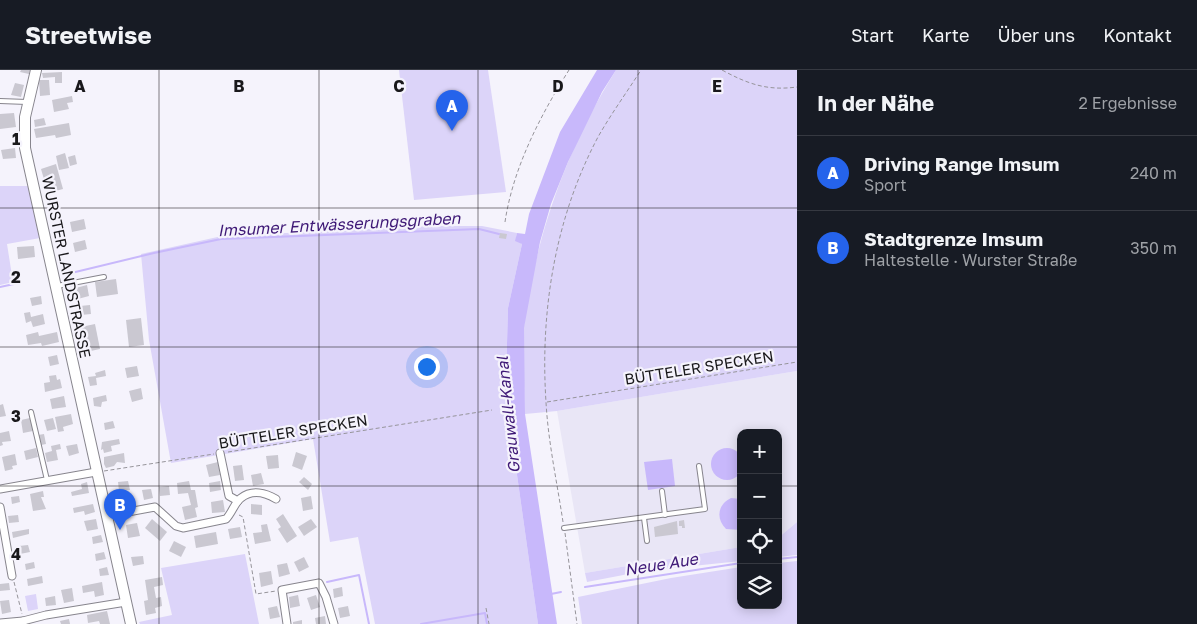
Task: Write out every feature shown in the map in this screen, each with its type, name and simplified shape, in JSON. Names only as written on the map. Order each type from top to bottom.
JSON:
[{"type":"main road","name":"WURSTER LANDSTRASSE","points":[[36,70],[27,102],[24,132],[25,148],[131,624]]},
{"type":"street","points":[[220,453],[229,496],[238,501]]},
{"type":"street","points":[[0,488],[96,471]]},
{"type":"street","points":[[106,516],[155,507],[176,526],[183,528],[222,521],[232,511],[238,501],[251,494],[266,493],[276,499]]},
{"type":"street","points":[[0,507],[12,576]]},
{"type":"street","points":[[287,624],[282,590],[319,583],[326,597],[334,624]]},
{"type":"street","points":[[0,623],[23,622],[46,615],[126,602]]},
{"type":"lane","points":[[0,101],[27,102]]},
{"type":"lane","points":[[55,287],[104,277]]},
{"type":"lane","points":[[31,412],[47,480]]},
{"type":"lane","points":[[564,528],[705,509],[699,466]]},
{"type":"lane","points":[[662,491],[665,515]]},
{"type":"lane","points":[[644,518],[647,540]]},
{"type":"path","points":[[505,222],[510,194],[537,126],[569,70]]},
{"type":"path","points":[[577,624],[546,402],[545,339],[553,264],[580,175],[599,136],[641,70]]},
{"type":"path","points":[[722,70],[744,82],[776,90],[797,87]]},
{"type":"path","name":"BÜTTELER SPECKEN","points":[[546,402],[797,362]]},
{"type":"path","name":"BÜTTELER SPECKEN","points":[[96,471],[492,410]]},
{"type":"path","points":[[232,511],[243,517],[256,594],[282,590]]},
{"type":"path","points":[[12,576],[23,622]]},
{"type":"path","points":[[486,608],[489,624]]},
{"type":"shaded area","points":[[399,70],[488,70],[506,192],[414,200]]},
{"type":"shaded area","points":[[597,70],[616,70],[602,92],[568,162],[551,204],[540,242],[524,328],[525,414],[557,624],[538,624],[510,425],[506,378],[508,308],[522,244],[515,241],[517,233],[525,234],[529,214],[560,132]]},
{"type":"shaded area","points":[[616,70],[797,70],[797,371],[557,411],[525,414],[524,326],[529,292],[545,226],[556,193],[583,130]]},
{"type":"shaded area","points":[[0,186],[28,186],[40,238],[7,244],[13,282],[0,285]]},
{"type":"shaded area","points":[[432,226],[482,226],[517,233],[516,238],[522,244],[508,308],[506,378],[510,425],[538,624],[375,624],[358,537],[330,542],[313,439],[171,463],[149,340],[141,254],[222,236]]},
{"type":"shaded area","points":[[797,371],[797,522],[782,535],[782,429],[737,429],[737,548],[585,573],[557,411]]},
{"type":"shaded area","points":[[727,448],[737,451],[737,477],[727,480],[715,476],[711,464],[715,452]]},
{"type":"shaded area","points":[[672,459],[675,486],[648,490],[644,462]]},
{"type":"shaded area","points":[[731,498],[737,499],[737,530],[726,529],[719,517],[721,508]]},
{"type":"shaded area","points":[[797,522],[797,555],[782,557],[782,535]]},
{"type":"shaded area","points":[[737,548],[737,561],[644,571],[587,582],[585,573]]},
{"type":"shaded area","points":[[245,554],[259,624],[140,624],[139,622],[172,615],[161,568]]},
{"type":"shaded area","points":[[797,561],[797,624],[582,624],[578,597],[671,578],[737,568],[737,609],[782,609],[782,563]]},
{"type":"shaded area","points":[[36,594],[38,609],[28,611],[25,596]]},
{"type":"building","points":[[21,70],[30,70],[29,74],[20,72]]},
{"type":"building","points":[[62,72],[62,83],[55,83],[55,77],[43,78],[42,73]]},
{"type":"building","points":[[39,80],[49,80],[50,95],[40,96]]},
{"type":"building","points":[[15,83],[24,85],[21,97],[11,95]]},
{"type":"building","points":[[72,96],[73,102],[67,103],[69,109],[54,112],[52,100]]},
{"type":"building","points":[[14,113],[16,127],[0,129],[0,114]]},
{"type":"building","points":[[44,118],[46,125],[35,127],[34,120]]},
{"type":"building","points":[[69,123],[71,135],[56,138],[55,135],[36,138],[34,129]]},
{"type":"building","points":[[15,148],[16,158],[3,159],[1,150]]},
{"type":"building","points":[[65,153],[69,168],[59,170],[56,156]]},
{"type":"building","points":[[75,155],[77,164],[70,166],[68,157]]},
{"type":"building","points":[[56,164],[63,189],[48,193],[41,169]]},
{"type":"building","points":[[84,219],[86,229],[72,232],[70,222]]},
{"type":"building","points":[[500,233],[507,234],[506,239],[499,238]]},
{"type":"building","points":[[85,240],[87,249],[75,252],[73,243]]},
{"type":"building","points":[[34,246],[35,257],[18,259],[17,247]]},
{"type":"building","points":[[116,279],[118,294],[97,297],[95,282]]},
{"type":"building","points":[[87,285],[89,296],[74,300],[72,289]]},
{"type":"building","points":[[41,296],[42,304],[32,306],[30,298]]},
{"type":"building","points":[[90,305],[91,314],[81,315],[80,306]]},
{"type":"building","points":[[30,312],[31,317],[43,314],[45,324],[33,327],[31,321],[26,323],[24,313]]},
{"type":"building","points":[[141,318],[144,345],[129,347],[126,320]]},
{"type":"building","points":[[95,324],[100,349],[86,352],[81,327]]},
{"type":"building","points":[[38,332],[39,336],[57,332],[59,342],[42,346],[41,343],[28,345],[26,335]]},
{"type":"building","points":[[57,355],[59,364],[50,366],[48,357]]},
{"type":"building","points":[[137,366],[139,376],[127,378],[125,368]]},
{"type":"building","points":[[105,370],[106,376],[96,378],[97,385],[90,386],[88,377],[96,376],[95,373]]},
{"type":"building","points":[[56,375],[57,380],[60,379],[62,388],[45,392],[44,383],[50,382],[49,376]]},
{"type":"building","points":[[141,388],[143,399],[132,402],[129,391]]},
{"type":"building","points":[[106,395],[107,401],[102,402],[101,407],[94,406],[93,398]]},
{"type":"building","points":[[64,396],[66,407],[52,409],[50,399]]},
{"type":"building","points":[[3,404],[6,416],[0,417],[0,405]]},
{"type":"building","points":[[71,414],[73,424],[63,427],[64,431],[58,432],[55,417]]},
{"type":"building","points":[[30,418],[33,431],[23,433],[21,420]]},
{"type":"building","points":[[53,418],[56,429],[47,431],[44,420]]},
{"type":"building","points":[[113,421],[115,428],[105,430],[104,423]]},
{"type":"building","points":[[9,431],[11,441],[2,442],[3,445],[0,446],[0,433]]},
{"type":"building","points":[[44,434],[46,444],[41,445],[38,435]]},
{"type":"building","points":[[119,439],[120,444],[111,446],[112,451],[104,453],[103,449],[101,450],[102,442]]},
{"type":"building","points":[[60,444],[61,449],[56,450],[58,460],[47,462],[45,453],[52,451],[51,446]]},
{"type":"building","points":[[77,444],[79,453],[69,456],[66,446]]},
{"type":"building","points":[[36,448],[38,457],[26,460],[24,451]]},
{"type":"building","points":[[296,452],[307,456],[302,470],[292,466]]},
{"type":"building","points":[[124,453],[125,463],[117,462],[114,466],[106,468],[104,457]]},
{"type":"building","points":[[15,454],[17,465],[12,466],[13,469],[5,471],[2,457]]},
{"type":"building","points":[[278,455],[279,468],[268,469],[266,456]]},
{"type":"building","points":[[218,462],[220,475],[209,477],[206,465]]},
{"type":"building","points":[[242,465],[244,480],[235,481],[233,466]]},
{"type":"building","points":[[261,473],[264,484],[253,486],[251,475]]},
{"type":"building","points":[[304,477],[312,484],[308,490],[299,482]]},
{"type":"building","points":[[128,481],[130,490],[119,491],[118,482]]},
{"type":"building","points":[[189,481],[191,490],[195,490],[198,507],[195,508],[197,517],[185,520],[182,507],[191,505],[188,493],[178,494],[177,483]]},
{"type":"building","points":[[220,481],[221,490],[210,492],[209,483]]},
{"type":"building","points":[[87,482],[89,493],[72,496],[71,492],[82,489],[81,484]]},
{"type":"building","points":[[169,486],[170,495],[160,496],[159,487]]},
{"type":"building","points":[[151,489],[153,498],[144,500],[142,490]]},
{"type":"building","points":[[43,491],[44,497],[41,497],[46,509],[33,511],[30,494]]},
{"type":"building","points":[[19,496],[20,502],[12,504],[11,497]]},
{"type":"building","points":[[311,496],[313,509],[303,511],[301,498]]},
{"type":"building","points":[[223,500],[225,512],[212,513],[211,502]]},
{"type":"building","points":[[93,504],[95,512],[85,515],[84,511],[74,513],[73,508]]},
{"type":"building","points":[[251,504],[262,505],[262,515],[251,514]]},
{"type":"building","points":[[283,514],[297,536],[287,543],[278,529],[281,527],[276,519]]},
{"type":"building","points":[[18,515],[19,522],[9,523],[8,516]]},
{"type":"building","points":[[96,519],[98,529],[87,531],[84,521]]},
{"type":"building","points":[[152,519],[167,532],[160,541],[145,528]]},
{"type":"building","points":[[311,519],[317,527],[304,536],[298,527]]},
{"type":"building","points":[[684,520],[685,528],[682,528],[682,526],[679,526],[679,521]]},
{"type":"building","points":[[677,521],[678,534],[655,537],[654,527]]},
{"type":"building","points":[[137,523],[140,536],[128,538],[126,525]]},
{"type":"building","points":[[267,524],[271,541],[255,544],[253,533],[262,532],[261,525]]},
{"type":"building","points":[[240,527],[242,537],[230,539],[228,529]]},
{"type":"building","points":[[29,529],[29,534],[13,538],[12,532]]},
{"type":"building","points":[[216,532],[218,544],[196,548],[194,536]]},
{"type":"building","points":[[101,535],[103,542],[93,544],[92,537]]},
{"type":"building","points":[[174,541],[186,547],[181,557],[169,551]]},
{"type":"building","points":[[28,545],[30,552],[20,554],[19,546]]},
{"type":"building","points":[[104,552],[106,559],[96,561],[95,554]]},
{"type":"building","points":[[143,556],[144,564],[133,566],[131,557]]},
{"type":"building","points":[[304,557],[309,567],[299,572],[294,562]]},
{"type":"building","points":[[34,562],[35,568],[26,570],[25,564]]},
{"type":"building","points":[[287,563],[290,574],[279,577],[277,565]]},
{"type":"building","points":[[107,567],[109,575],[100,576],[99,569]]},
{"type":"building","points":[[271,571],[273,584],[261,587],[259,573]]},
{"type":"building","points":[[42,576],[43,583],[28,586],[27,579]]},
{"type":"building","points":[[162,577],[163,585],[154,587],[156,598],[161,597],[162,606],[155,608],[156,613],[146,615],[144,601],[148,600],[145,580]]},
{"type":"building","points":[[102,582],[104,595],[95,597],[94,591],[83,593],[82,586]]},
{"type":"building","points":[[9,583],[10,590],[0,591],[0,584]]},
{"type":"building","points":[[342,587],[343,596],[334,598],[333,589]]},
{"type":"building","points":[[72,588],[74,601],[64,603],[61,590]]},
{"type":"building","points":[[298,595],[300,606],[290,608],[289,597]]},
{"type":"building","points":[[316,595],[320,607],[311,610],[307,598]]},
{"type":"building","points":[[55,596],[56,605],[46,606],[45,598]]},
{"type":"building","points":[[9,600],[11,612],[2,614],[0,601]]},
{"type":"building","points":[[277,606],[280,617],[270,619],[268,608]]},
{"type":"building","points":[[348,606],[350,616],[340,618],[338,608]]},
{"type":"building","points":[[107,611],[110,624],[100,624],[99,621],[88,623],[87,615]]},
{"type":"building","points":[[325,616],[326,624],[316,624],[315,618]]},
{"type":"building","points":[[69,619],[70,624],[61,624],[60,621]]},
{"type":"building","points":[[302,620],[302,624],[293,624],[293,622]]},
{"type":"waterway","name":"Imsumer Entwässerungsgraben","points":[[63,275],[221,239],[479,229],[499,234]]},
{"type":"waterway","name":"Imsumer Entwässerungsgraben","points":[[0,287],[14,284]]},
{"type":"waterway","name":"Neue Aue","points":[[782,559],[797,557]]},
{"type":"waterway","name":"Neue Aue","points":[[585,587],[737,564]]},
{"type":"waterway","points":[[327,582],[359,575],[369,624]]},
{"type":"waterway","name":"Neue Aue","points":[[551,594],[561,592]]},
{"type":"waterway","points":[[421,624],[485,613],[487,624]]},
{"type":"place","name":"Driving Range Imsum","points":[[452,131]]},
{"type":"place","name":"Stadtgrenze Imsum","points":[[120,530]]},
{"type":"water label","name":"Grauwall-Kanal","points":[[508,415]]}]
